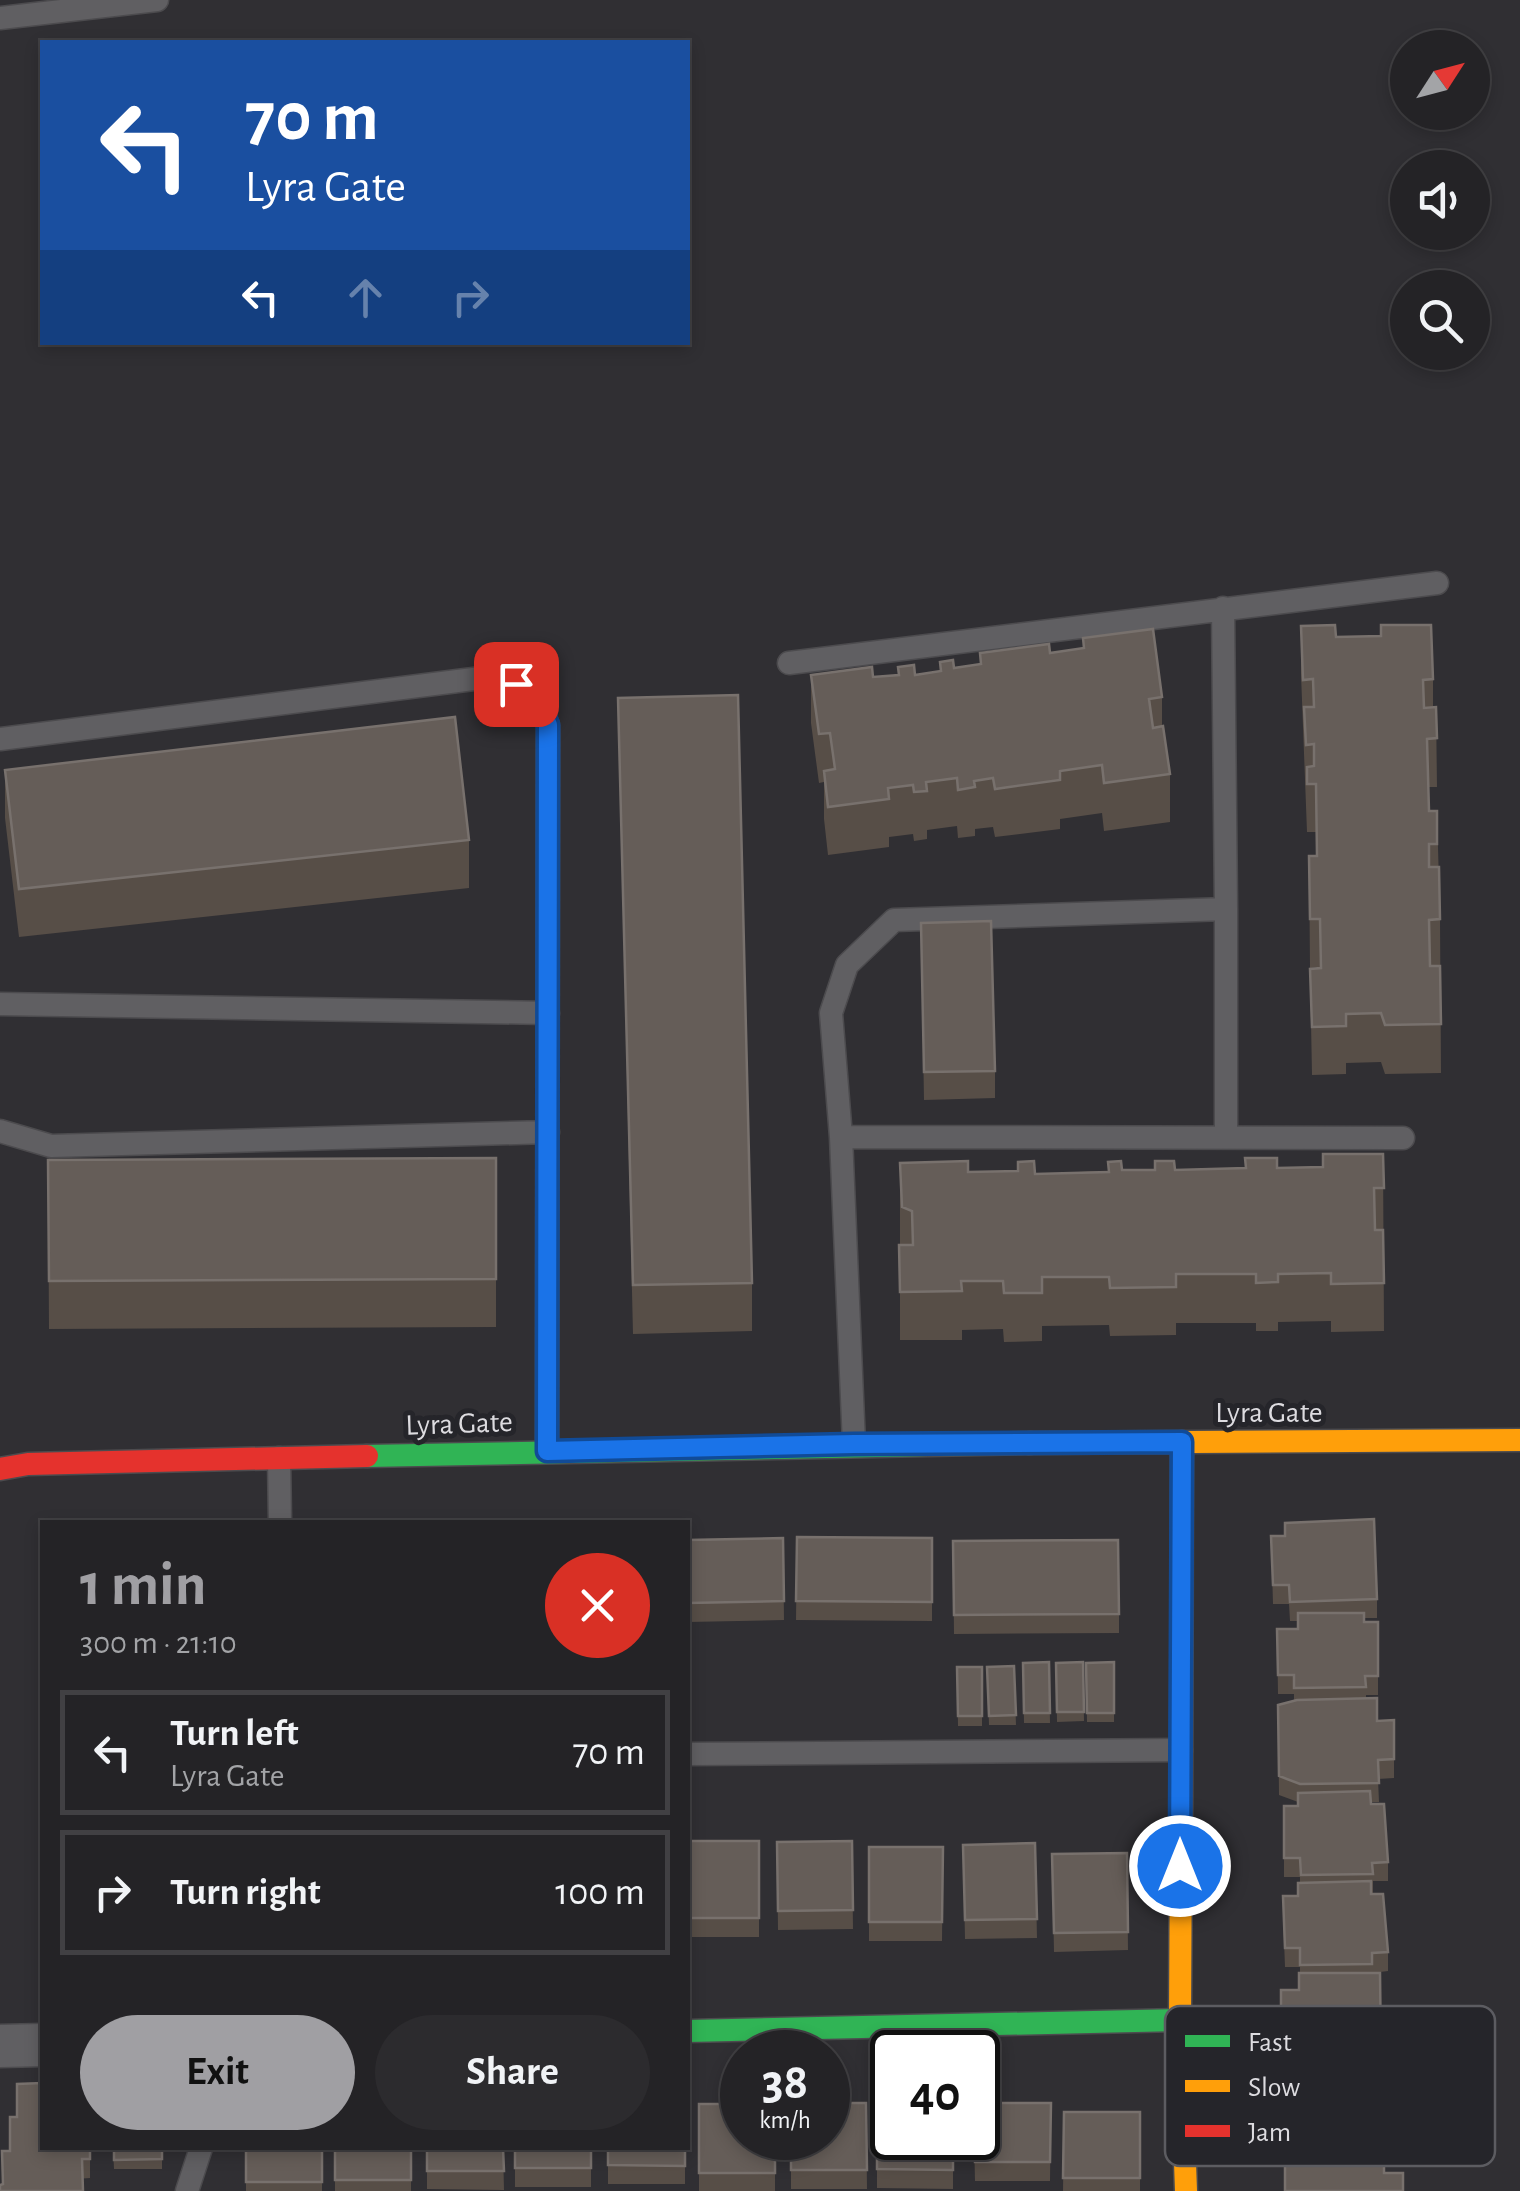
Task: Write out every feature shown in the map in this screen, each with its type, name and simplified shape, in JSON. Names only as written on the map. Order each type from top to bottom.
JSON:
[{"type":"street","name":"Lyra Gate","points":[[0,1469],[28,1464],[854,1444],[1520,1440]]},
{"type":"street","points":[[1180,2006],[1182,1442]]},
{"type":"street","points":[[690,2031],[1165,2020]]},
{"type":"street","points":[[0,2046],[40,2045]]},
{"type":"street","points":[[1185,2166],[1186,2191]]},
{"type":"lane","points":[[0,18],[157,0]]},
{"type":"lane","points":[[789,663],[1437,584]]},
{"type":"lane","points":[[1222,608],[1226,1138]]},
{"type":"lane","points":[[0,739],[497,676],[534,692],[548,725],[547,1451]]},
{"type":"lane","points":[[854,1444],[842,1137],[831,1013],[847,965],[894,920],[1226,909]]},
{"type":"lane","points":[[0,1004],[548,1012]]},
{"type":"lane","points":[[0,1131],[51,1146],[548,1132]]},
{"type":"lane","points":[[842,1137],[1403,1138]]},
{"type":"lane","points":[[279,1458],[280,1520]]},
{"type":"lane","points":[[690,1754],[1181,1750]]},
{"type":"lane","points":[[187,2191],[200,2150]]},
{"type":"building","points":[[1335,625],[1336,637],[1381,636],[1381,625],[1431,625],[1433,679],[1423,680],[1424,708],[1436,707],[1437,738],[1427,739],[1429,811],[1437,811],[1437,844],[1429,844],[1429,867],[1439,867],[1440,919],[1429,920],[1430,966],[1440,966],[1441,1024],[1385,1025],[1381,1013],[1346,1014],[1346,1026],[1312,1027],[1310,969],[1321,968],[1320,919],[1310,919],[1309,856],[1317,856],[1316,784],[1307,784],[1307,767],[1314,766],[1314,744],[1306,745],[1304,707],[1314,707],[1313,679],[1303,680],[1301,626]]},
{"type":"building","points":[[1153,629],[1162,697],[1149,699],[1153,728],[1163,726],[1170,774],[1104,783],[1102,765],[1060,771],[1060,780],[995,789],[993,778],[974,781],[975,787],[958,790],[957,778],[926,782],[927,791],[914,792],[913,785],[888,788],[889,799],[828,807],[824,771],[835,769],[830,733],[819,734],[811,675],[872,667],[873,677],[899,675],[898,667],[914,665],[915,675],[941,671],[940,662],[953,660],[954,668],[981,664],[980,653],[1049,644],[1050,653],[1084,648],[1083,638]]},
{"type":"building","points":[[738,695],[752,1283],[633,1285],[618,698]]},
{"type":"building","points":[[455,717],[469,840],[19,889],[5,770]]},
{"type":"building","points":[[991,921],[995,1071],[924,1072],[921,923]]},
{"type":"building","points":[[1323,1154],[1383,1154],[1384,1188],[1374,1188],[1375,1230],[1383,1230],[1384,1283],[1331,1284],[1331,1273],[1278,1274],[1278,1282],[1256,1283],[1256,1274],[1176,1274],[1176,1287],[1110,1288],[1109,1277],[1042,1277],[1042,1293],[1004,1293],[1003,1281],[961,1281],[962,1291],[900,1292],[899,1245],[913,1245],[912,1211],[902,1207],[900,1163],[968,1161],[968,1172],[1018,1171],[1018,1162],[1034,1161],[1035,1174],[1109,1172],[1108,1162],[1121,1161],[1122,1170],[1155,1170],[1155,1161],[1174,1161],[1175,1170],[1246,1168],[1245,1158],[1277,1158],[1277,1168],[1323,1167]]},
{"type":"building","points":[[496,1158],[496,1279],[49,1281],[48,1160]]},
{"type":"building","points":[[1374,1519],[1377,1599],[1290,1602],[1289,1585],[1273,1585],[1271,1536],[1285,1536],[1285,1523]]},
{"type":"building","points":[[797,1537],[932,1538],[932,1602],[796,1601]]},
{"type":"building","points":[[783,1538],[784,1601],[690,1603],[690,1540]]},
{"type":"building","points":[[1118,1540],[1119,1614],[954,1615],[953,1541]]},
{"type":"building","points":[[1298,1613],[1364,1613],[1364,1622],[1378,1622],[1378,1676],[1365,1676],[1366,1687],[1294,1688],[1294,1675],[1278,1675],[1277,1629],[1298,1629]]},
{"type":"building","points":[[1049,1662],[1050,1713],[1024,1713],[1023,1663]]},
{"type":"building","points":[[1083,1662],[1084,1712],[1057,1712],[1056,1663]]},
{"type":"building","points":[[1114,1662],[1114,1713],[1087,1713],[1086,1663]]},
{"type":"building","points":[[1014,1666],[1016,1715],[989,1716],[987,1667]]},
{"type":"building","points":[[957,1667],[982,1667],[982,1716],[958,1716]]},
{"type":"building","points":[[1377,1698],[1377,1721],[1394,1720],[1394,1759],[1378,1760],[1379,1783],[1300,1784],[1279,1776],[1278,1705],[1297,1700]]},
{"type":"building","points":[[1370,1791],[1371,1804],[1384,1804],[1388,1862],[1372,1863],[1373,1874],[1301,1875],[1300,1858],[1284,1858],[1284,1806],[1298,1806],[1298,1793]]},
{"type":"building","points":[[690,1841],[759,1841],[759,1918],[690,1918]]},
{"type":"building","points":[[852,1841],[853,1910],[778,1911],[777,1842]]},
{"type":"building","points":[[1035,1843],[1037,1919],[965,1920],[963,1845]]},
{"type":"building","points":[[869,1847],[943,1847],[942,1922],[869,1922]]},
{"type":"building","points":[[1127,1853],[1128,1932],[1054,1933],[1052,1854]]},
{"type":"building","points":[[1371,1881],[1371,1894],[1383,1894],[1388,1952],[1372,1953],[1372,1964],[1300,1965],[1300,1948],[1285,1948],[1283,1896],[1298,1896],[1298,1883]]},
{"type":"building","points":[[1299,1973],[1380,1973],[1380,2006],[1281,2006],[1281,1990],[1299,1990]]},
{"type":"building","points":[[40,2083],[40,2150],[90,2150],[90,2159],[82,2159],[83,2191],[0,2191],[2,2151],[10,2151],[10,2117],[17,2117],[17,2084]]},
{"type":"building","points":[[850,2103],[866,2103],[867,2170],[791,2170],[791,2160],[850,2160]]},
{"type":"building","points":[[1000,2103],[1051,2103],[1050,2162],[975,2162],[1000,2160]]},
{"type":"building","points":[[699,2104],[720,2104],[720,2160],[775,2160],[775,2173],[699,2173]]},
{"type":"building","points":[[1064,2112],[1140,2112],[1140,2178],[1063,2178]]},
{"type":"building","points":[[114,2150],[162,2150],[162,2159],[114,2160]]},
{"type":"building","points":[[246,2150],[322,2150],[322,2182],[246,2182]]},
{"type":"building","points":[[335,2150],[411,2150],[411,2180],[335,2180]]},
{"type":"building","points":[[427,2150],[503,2150],[504,2171],[427,2171]]},
{"type":"building","points":[[515,2150],[591,2150],[591,2168],[515,2168]]},
{"type":"building","points":[[608,2150],[685,2150],[685,2166],[608,2165]]},
{"type":"building","points":[[877,2160],[953,2160],[953,2170],[877,2169]]},
{"type":"building","points":[[1285,2166],[1384,2166],[1384,2173],[1403,2173],[1403,2191],[1285,2191]]},
{"type":"traffic: fast","points":[[367,1456],[1030,1443]]},
{"type":"traffic: fast","points":[[690,2031],[1165,2020]]},
{"type":"traffic: slow","points":[[1030,1443],[1520,1440]]},
{"type":"traffic: slow","points":[[1180,2006],[1181,1833]]},
{"type":"traffic: slow","points":[[1185,2166],[1186,2191]]},
{"type":"traffic: jam","points":[[1181,1833],[1182,1442]]},
{"type":"traffic: jam","points":[[0,1469],[28,1464],[367,1456]]},
{"type":"route","points":[[516,684],[534,692],[548,725],[547,1451],[1182,1442],[1180,1866]]}]
